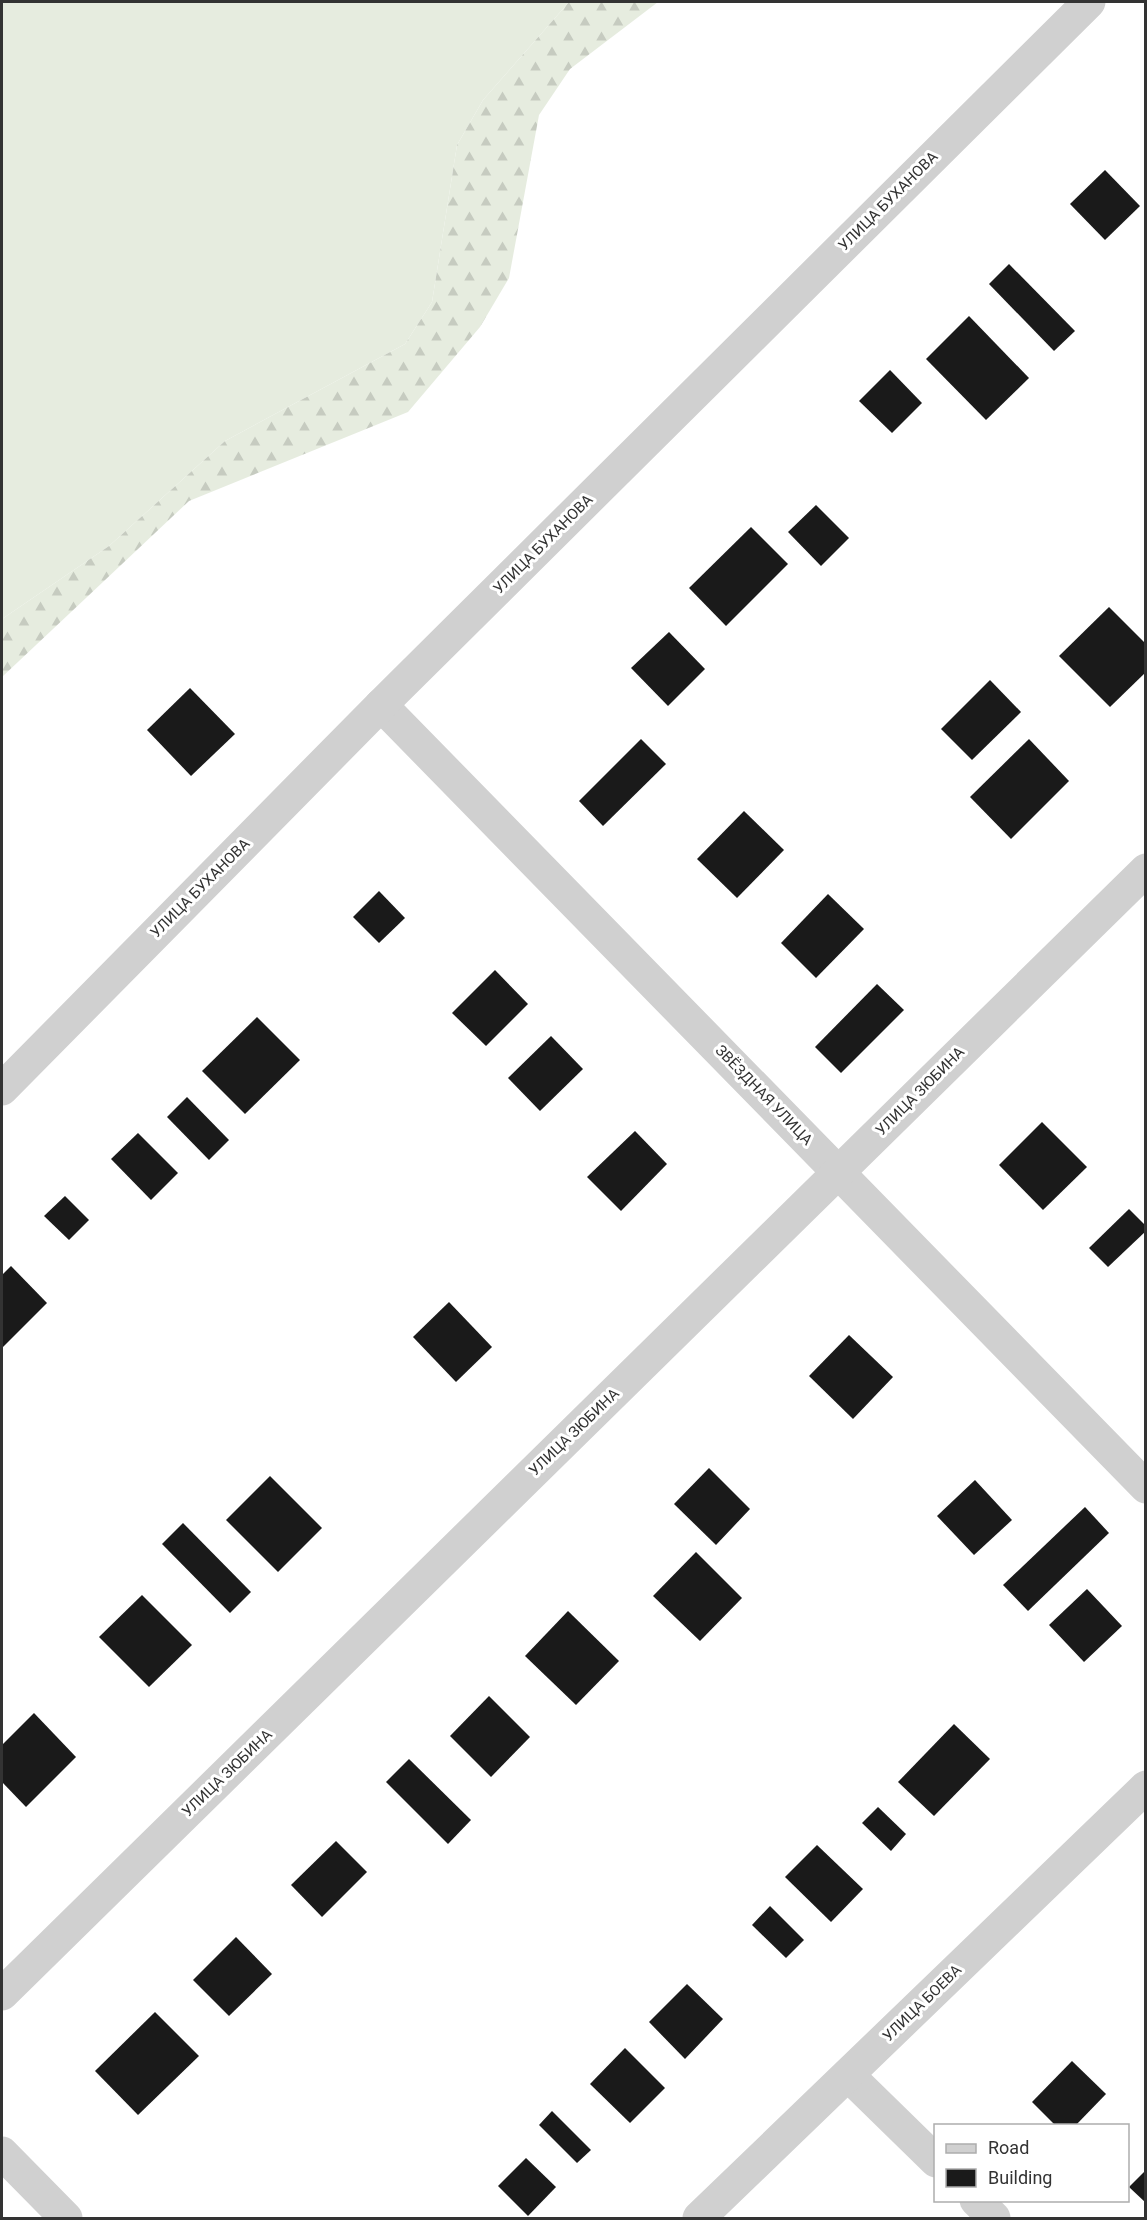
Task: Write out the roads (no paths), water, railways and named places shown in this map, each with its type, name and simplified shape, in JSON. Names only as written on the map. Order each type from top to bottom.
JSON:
[{"type":"street","name":"УЛИЦА БУХАНОВА","points":[[2,1089],[381,705],[1089,2]]},
{"type":"street","name":"ЗВЁЗДНАЯ УЛИЦА","points":[[381,705],[1146,1487]]},
{"type":"street","name":"УЛИЦА ЗЮБИНА","points":[[2,1994],[1146,870]]},
{"type":"street","name":"УЛИЦА БОЕВА","points":[[699,2218],[1146,1787]]},
{"type":"street","points":[[848,2075],[934,2159]]},
{"type":"street","points":[[2,2152],[66,2218]]},
{"type":"street","points":[[978,2202],[994,2218]]}]
